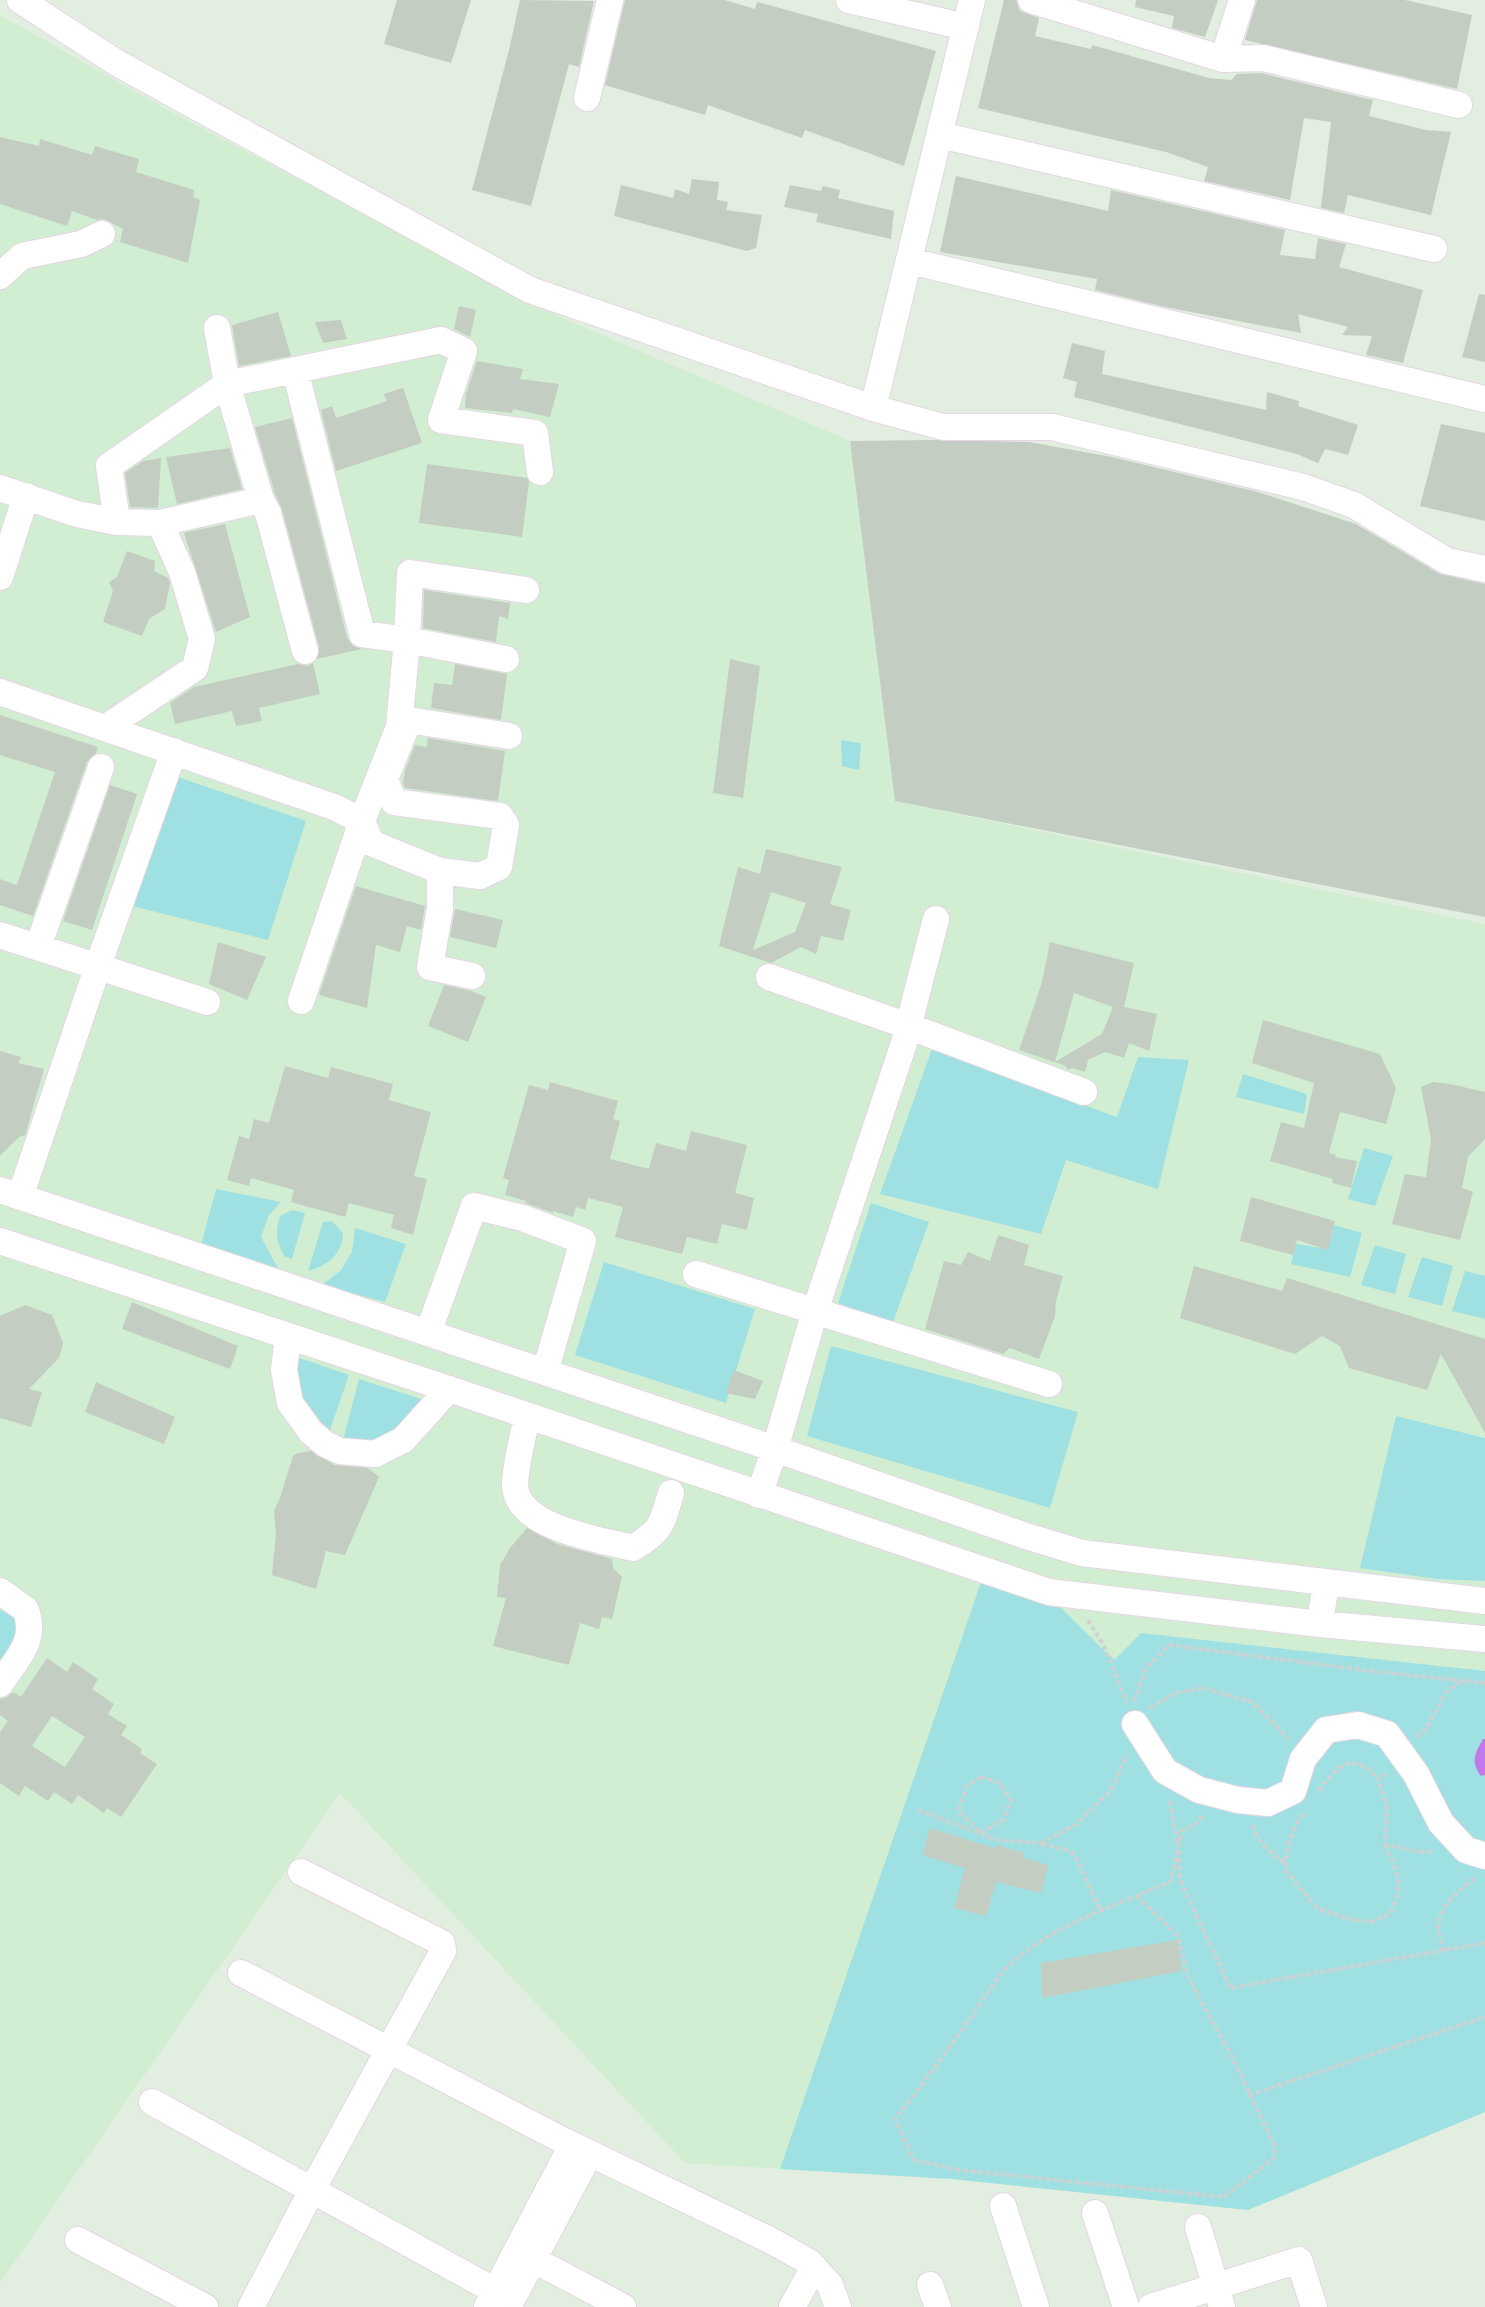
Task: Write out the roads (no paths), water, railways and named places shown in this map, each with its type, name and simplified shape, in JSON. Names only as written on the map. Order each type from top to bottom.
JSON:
[{"type":"street","points":[[587,98],[610,0]]},
{"type":"street","points":[[849,0],[966,27]]},
{"type":"street","points":[[873,408],[972,0]]},
{"type":"street","points":[[1031,0],[1223,58],[1275,60],[1459,105]]},
{"type":"street","points":[[1223,58],[1242,0]]},
{"type":"street","points":[[30,3],[117,63],[530,290],[873,408],[943,427],[1052,427],[1303,487],[1354,505],[1447,561],[1485,569]]},
{"type":"street","points":[[940,135],[1434,249]]},
{"type":"street","points":[[0,276],[22,256],[81,244],[102,234]]},
{"type":"street","points":[[910,261],[1485,399]]},
{"type":"street","points":[[217,328],[227,384],[261,500],[268,513],[305,651]]},
{"type":"street","points":[[117,522],[109,465],[227,384],[441,340],[464,351],[441,420],[535,433],[540,472]]},
{"type":"street","points":[[295,370],[362,634],[506,659]]},
{"type":"street","points":[[0,488],[77,514],[117,522],[160,523],[261,500]]},
{"type":"street","points":[[0,577],[26,496]]},
{"type":"street","points":[[105,728],[195,668],[202,639],[182,572],[160,523]]},
{"type":"street","points":[[301,1001],[362,821],[399,727],[410,573],[526,590]]},
{"type":"street","points":[[0,692],[334,807],[362,821],[371,843],[441,871],[480,876],[499,867],[506,825],[500,816],[394,802],[385,779],[408,720],[509,736]]},
{"type":"street","points":[[174,751],[98,966],[10,1194],[1082,1553],[1485,1601]]},
{"type":"street","points":[[38,947],[101,766]]},
{"type":"street","points":[[441,871],[440,908],[430,967],[472,976]]},
{"type":"street","points":[[759,1495],[776,1449],[815,1311],[908,1026],[936,919]]},
{"type":"street","points":[[0,935],[207,1002]]},
{"type":"street","points":[[769,977],[1084,1092]]},
{"type":"street","points":[[428,1333],[474,1206],[523,1218],[583,1241],[545,1372]]},
{"type":"street","points":[[0,1241],[449,1389],[1049,1592],[1320,1624],[1485,1639]]},
{"type":"street","points":[[696,1274],[1048,1384]]},
{"type":"street","points":[[288,1336],[284,1370],[290,1403],[311,1432],[325,1444],[340,1451],[375,1454],[403,1440],[449,1389]]},
{"type":"street","points":[[527,1416],[515,1484],[517,1496],[525,1508],[551,1526],[633,1548],[655,1534],[663,1520],[671,1492]]},
{"type":"street","points":[[1320,1624],[1326,1582]]},
{"type":"street","points":[[0,1591],[26,1610],[30,1633],[26,1644],[0,1684]]},
{"type":"street","points":[[1133,1718],[1165,1771],[1199,1790],[1246,1801],[1268,1803],[1293,1791],[1303,1759],[1326,1730],[1358,1725],[1387,1734],[1405,1759],[1440,1822],[1482,1865]]},
{"type":"street","points":[[251,2307],[312,2190],[443,1951],[442,1943],[301,1872]]},
{"type":"street","points":[[241,1973],[581,2149],[770,2240],[809,2262],[830,2284],[838,2307]]},
{"type":"street","points":[[152,2102],[312,2190],[497,2302],[581,2149]]},
{"type":"street","points":[[1003,2206],[1036,2307]]},
{"type":"street","points":[[1095,2213],[1126,2307]]},
{"type":"street","points":[[1198,2228],[1219,2296]]},
{"type":"street","points":[[78,2240],[205,2307]]},
{"type":"street","points":[[525,2254],[623,2307]]},
{"type":"street","points":[[1151,2307],[1219,2296],[1299,2260],[1314,2307]]},
{"type":"street","points":[[792,2307],[814,2267]]}]
